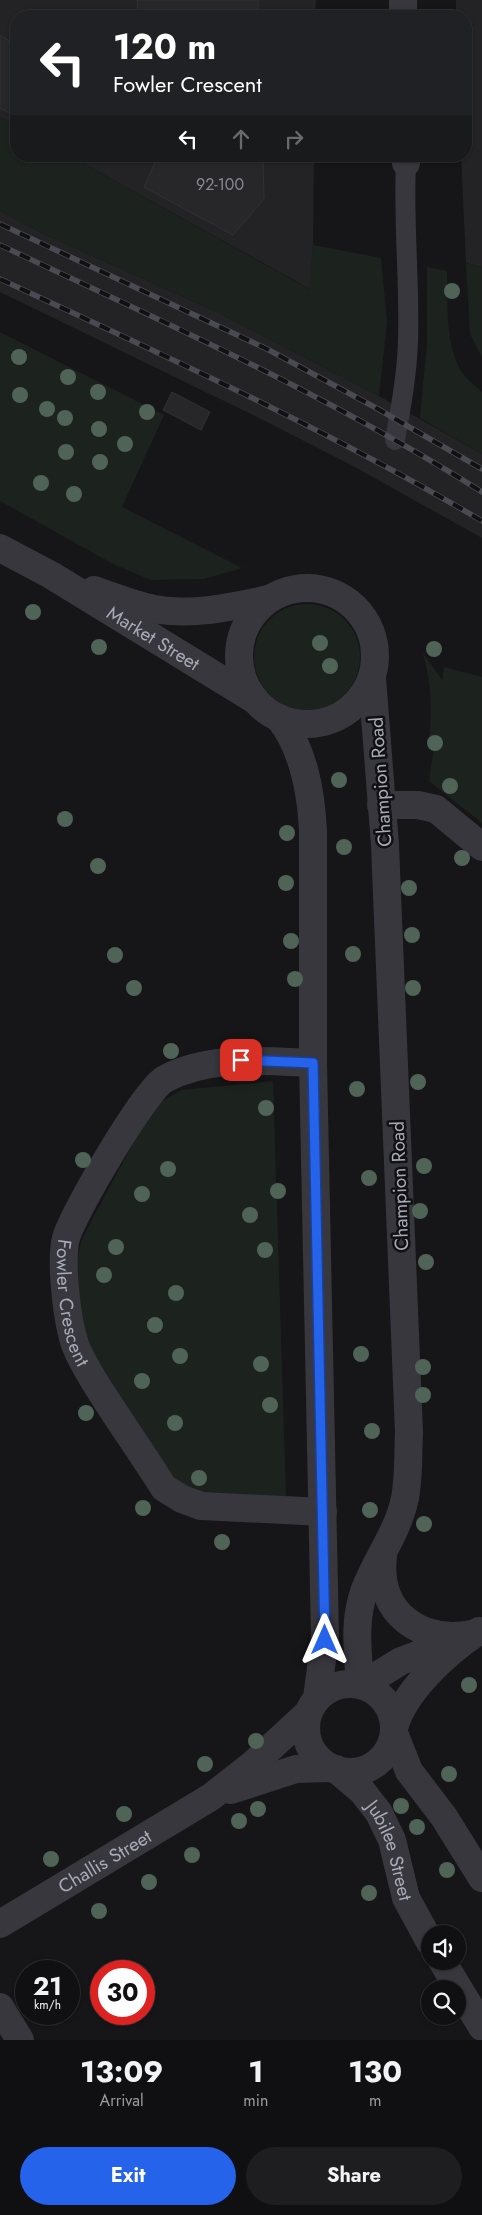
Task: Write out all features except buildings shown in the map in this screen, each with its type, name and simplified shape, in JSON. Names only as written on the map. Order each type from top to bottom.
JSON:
[{"type":"street","name":"Market Street","points":[[0,548],[50,575],[256,700]]},
{"type":"street","name":"Market Street","points":[[50,575],[154,609],[200,610],[270,599]]},
{"type":"street","points":[[279,718],[302,724],[318,723],[334,718],[354,705],[365,693],[372,678],[375,650],[371,631],[362,615],[348,601],[331,592],[313,588],[293,589],[270,599],[248,622],[239,652],[241,673],[250,692],[256,700],[279,718],[288,730],[302,761],[312,814],[313,1063],[324,1512],[325,1637],[306,1729],[309,1745],[318,1759],[334,1768],[357,1772],[370,1767],[386,1753],[403,1706],[417,1687],[442,1662],[479,1631]]},
{"type":"street","name":"Champion Road","points":[[361,1685],[357,1637],[359,1611],[365,1589],[394,1531],[405,1498],[409,1432],[385,845],[372,678]]},
{"type":"street","points":[[381,805],[418,805],[436,809],[482,847]]},
{"type":"street","name":"Fowler Crescent","points":[[313,1063],[241,1060],[184,1069],[162,1080],[145,1100],[77,1213],[66,1239],[64,1269],[69,1317],[76,1346],[90,1375],[164,1488],[182,1499],[201,1506],[324,1512]]},
{"type":"street","points":[[384,1553],[382,1574],[384,1588],[396,1612],[409,1622],[434,1634],[455,1636],[479,1631]]},
{"type":"street","points":[[361,1685],[410,1657],[479,1631]]},
{"type":"street","points":[[312,1705],[337,1685],[361,1685],[375,1691],[385,1701],[392,1714],[394,1730],[410,1771],[444,1817],[482,1878]]},
{"type":"street","name":"Challis Street","points":[[0,1924],[211,1797],[253,1764],[312,1705]]},
{"type":"street","name":"Challis Street","points":[[211,1797],[296,1769],[334,1768]]},
{"type":"street","name":"Jubilee Street","points":[[334,1768],[362,1791],[379,1813],[392,1840],[406,1898],[421,1926]]},
{"type":"street","points":[[447,1970],[482,2027]]},
{"type":"street","points":[[0,2007],[20,2040]]},
{"type":"lane","points":[[395,440],[406,378],[408,340],[404,213],[406,162]]},
{"type":"shaded area","points":[[0,0],[316,0],[315,10],[10,10],[10,123],[0,117]]},
{"type":"shaded area","points":[[456,0],[482,0],[482,267],[466,263],[461,162],[472,162],[472,10],[456,10]]},
{"type":"shaded area","points":[[0,117],[10,123],[10,162],[81,162],[309,289],[313,245],[381,258],[387,322],[379,396],[221,314],[40,232],[0,211]]},
{"type":"shaded area","points":[[81,162],[314,162],[313,245],[310,289]]},
{"type":"shaded area","points":[[0,211],[40,232],[221,314],[379,396],[482,454],[482,538],[353,466],[257,417],[0,292]]},
{"type":"shaded area","points":[[466,263],[482,267],[482,357],[470,334]]},
{"type":"shaded area","points":[[427,267],[447,271],[448,317],[453,352],[461,371],[482,392],[482,454],[420,418],[427,343]]},
{"type":"shaded area","points":[[0,332],[164,415],[122,507],[242,568],[204,579],[151,580],[115,565],[0,501]]},
{"type":"shaded area","points":[[307,604],[327,608],[344,620],[356,637],[360,657],[356,677],[344,694],[327,706],[307,710],[287,706],[270,694],[258,677],[254,657],[258,637],[270,620],[287,608]]},
{"type":"shaded area","points":[[423,653],[442,680],[444,667],[482,677],[482,823],[429,781],[435,740],[429,743],[431,698]]},
{"type":"shaded area","points":[[273,1081],[286,1497],[206,1496],[165,1476],[90,1354],[78,1297],[77,1260],[81,1242],[93,1218],[148,1116],[162,1101],[182,1090]]},
{"type":"railway","points":[[0,224],[267,349],[378,409],[482,469]]},
{"type":"railway","points":[[0,245],[245,361],[365,423],[482,492]]},
{"type":"railway","points":[[0,279],[304,424],[423,487],[482,521]]},
{"type":"route","points":[[241,1060],[313,1063],[325,1566],[325,1640]]}]
